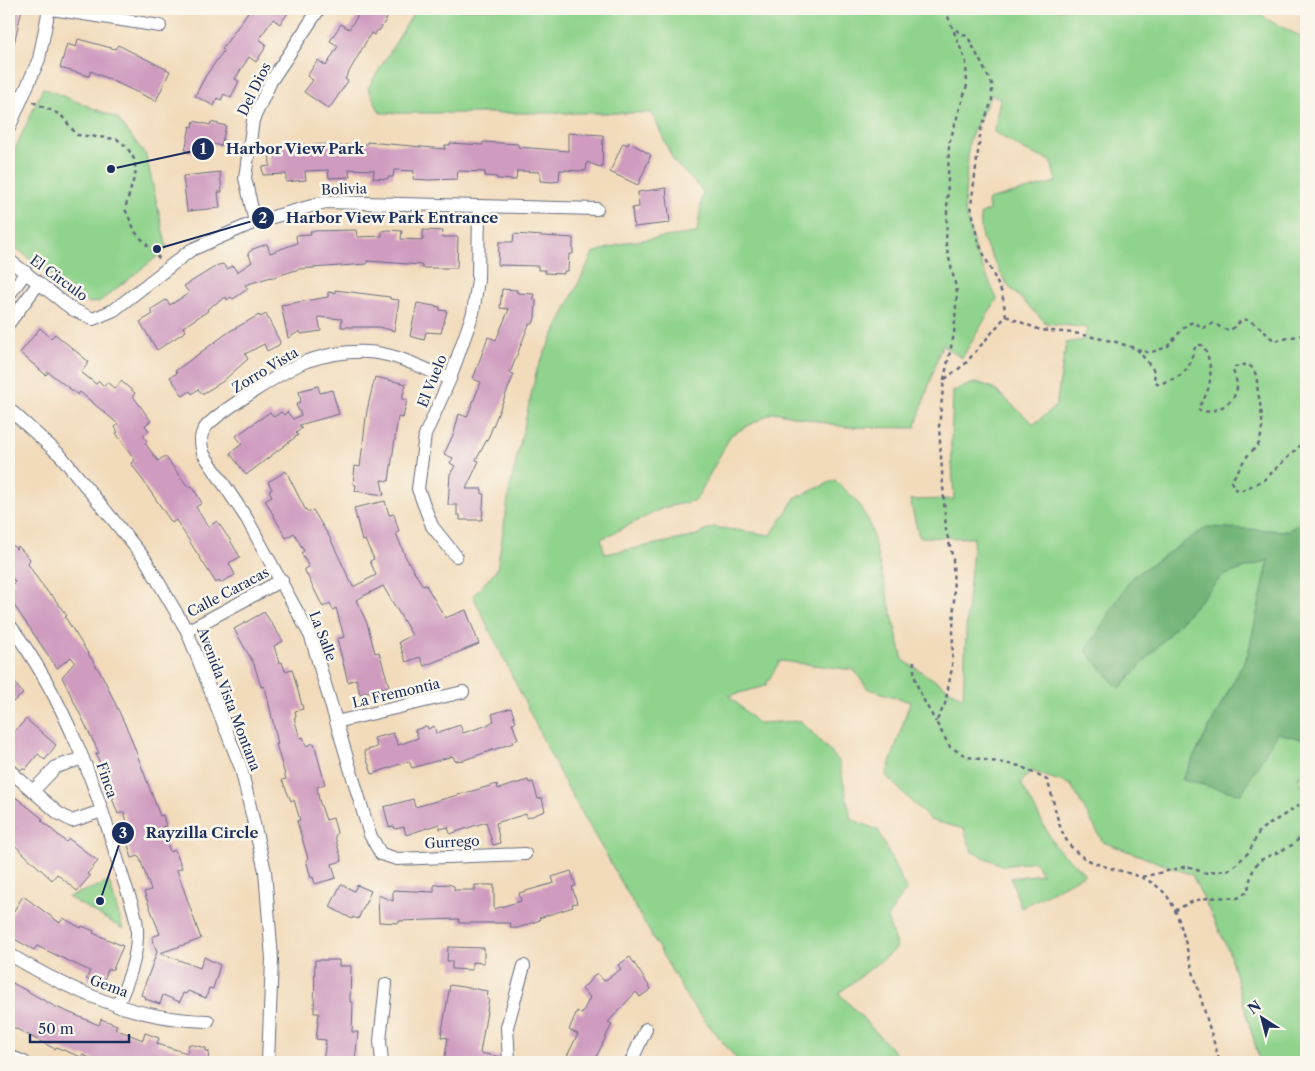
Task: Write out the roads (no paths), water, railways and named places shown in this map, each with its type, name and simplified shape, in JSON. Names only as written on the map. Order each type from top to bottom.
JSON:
[{"type":"street","points":[[9,128],[39,59],[50,9],[160,26]]},
{"type":"street","name":"Del Dios","points":[[255,222],[245,178],[252,120],[271,81],[318,9]]},
{"type":"street","points":[[9,93],[22,98]]},
{"type":"street","name":"Bolivia","points":[[93,318],[114,310],[192,250],[255,222],[326,202],[597,209]]},
{"type":"street","name":"El Vuelo","points":[[456,556],[432,526],[418,488],[425,435],[450,379],[473,312],[478,280],[479,206]]},
{"type":"street","name":"El Circulo","points":[[9,260],[72,309],[93,318]]},
{"type":"street","points":[[9,295],[26,272]]},
{"type":"street","points":[[9,323],[39,283]]},
{"type":"street","name":"Zorro Vista","points":[[201,445],[201,436],[205,427],[216,418],[306,361],[340,353],[368,352],[390,356],[450,379]]},
{"type":"street","name":"Avenida Vista Montana","points":[[9,409],[61,456],[145,559],[187,631],[242,768],[265,871],[272,959],[268,1062]]},
{"type":"street","name":"La Salle","points":[[201,445],[204,453],[247,519],[282,580],[311,637],[370,835],[381,854]]},
{"type":"street","name":"Calle Caracas","points":[[187,631],[282,580]]},
{"type":"street","name":"Finca","points":[[11,631],[68,723],[83,758],[102,811],[137,928],[135,958],[117,1006]]},
{"type":"street","name":"La Fremontia","points":[[336,722],[463,692]]},
{"type":"street","points":[[33,791],[56,767],[83,758]]},
{"type":"street","points":[[9,770],[58,813],[72,821],[102,811]]},
{"type":"street","name":"Gurrego","points":[[381,854],[397,859],[526,854]]},
{"type":"street","name":"Gema","points":[[9,954],[47,978],[117,1006],[176,1021],[208,1021]]},
{"type":"street","points":[[509,1062],[507,1028],[524,966]]},
{"type":"street","points":[[382,1062],[380,1041],[386,984]]},
{"type":"street","points":[[631,1062],[646,1028]]},
{"type":"street","points":[[9,1056],[24,1062]]},
{"type":"place","name":"Harbor View Park","points":[[111,169]]},
{"type":"place","name":"Harbor View Park Entrance","points":[[157,249]]},
{"type":"place","name":"Rayzilla Circle","points":[[100,901]]}]
